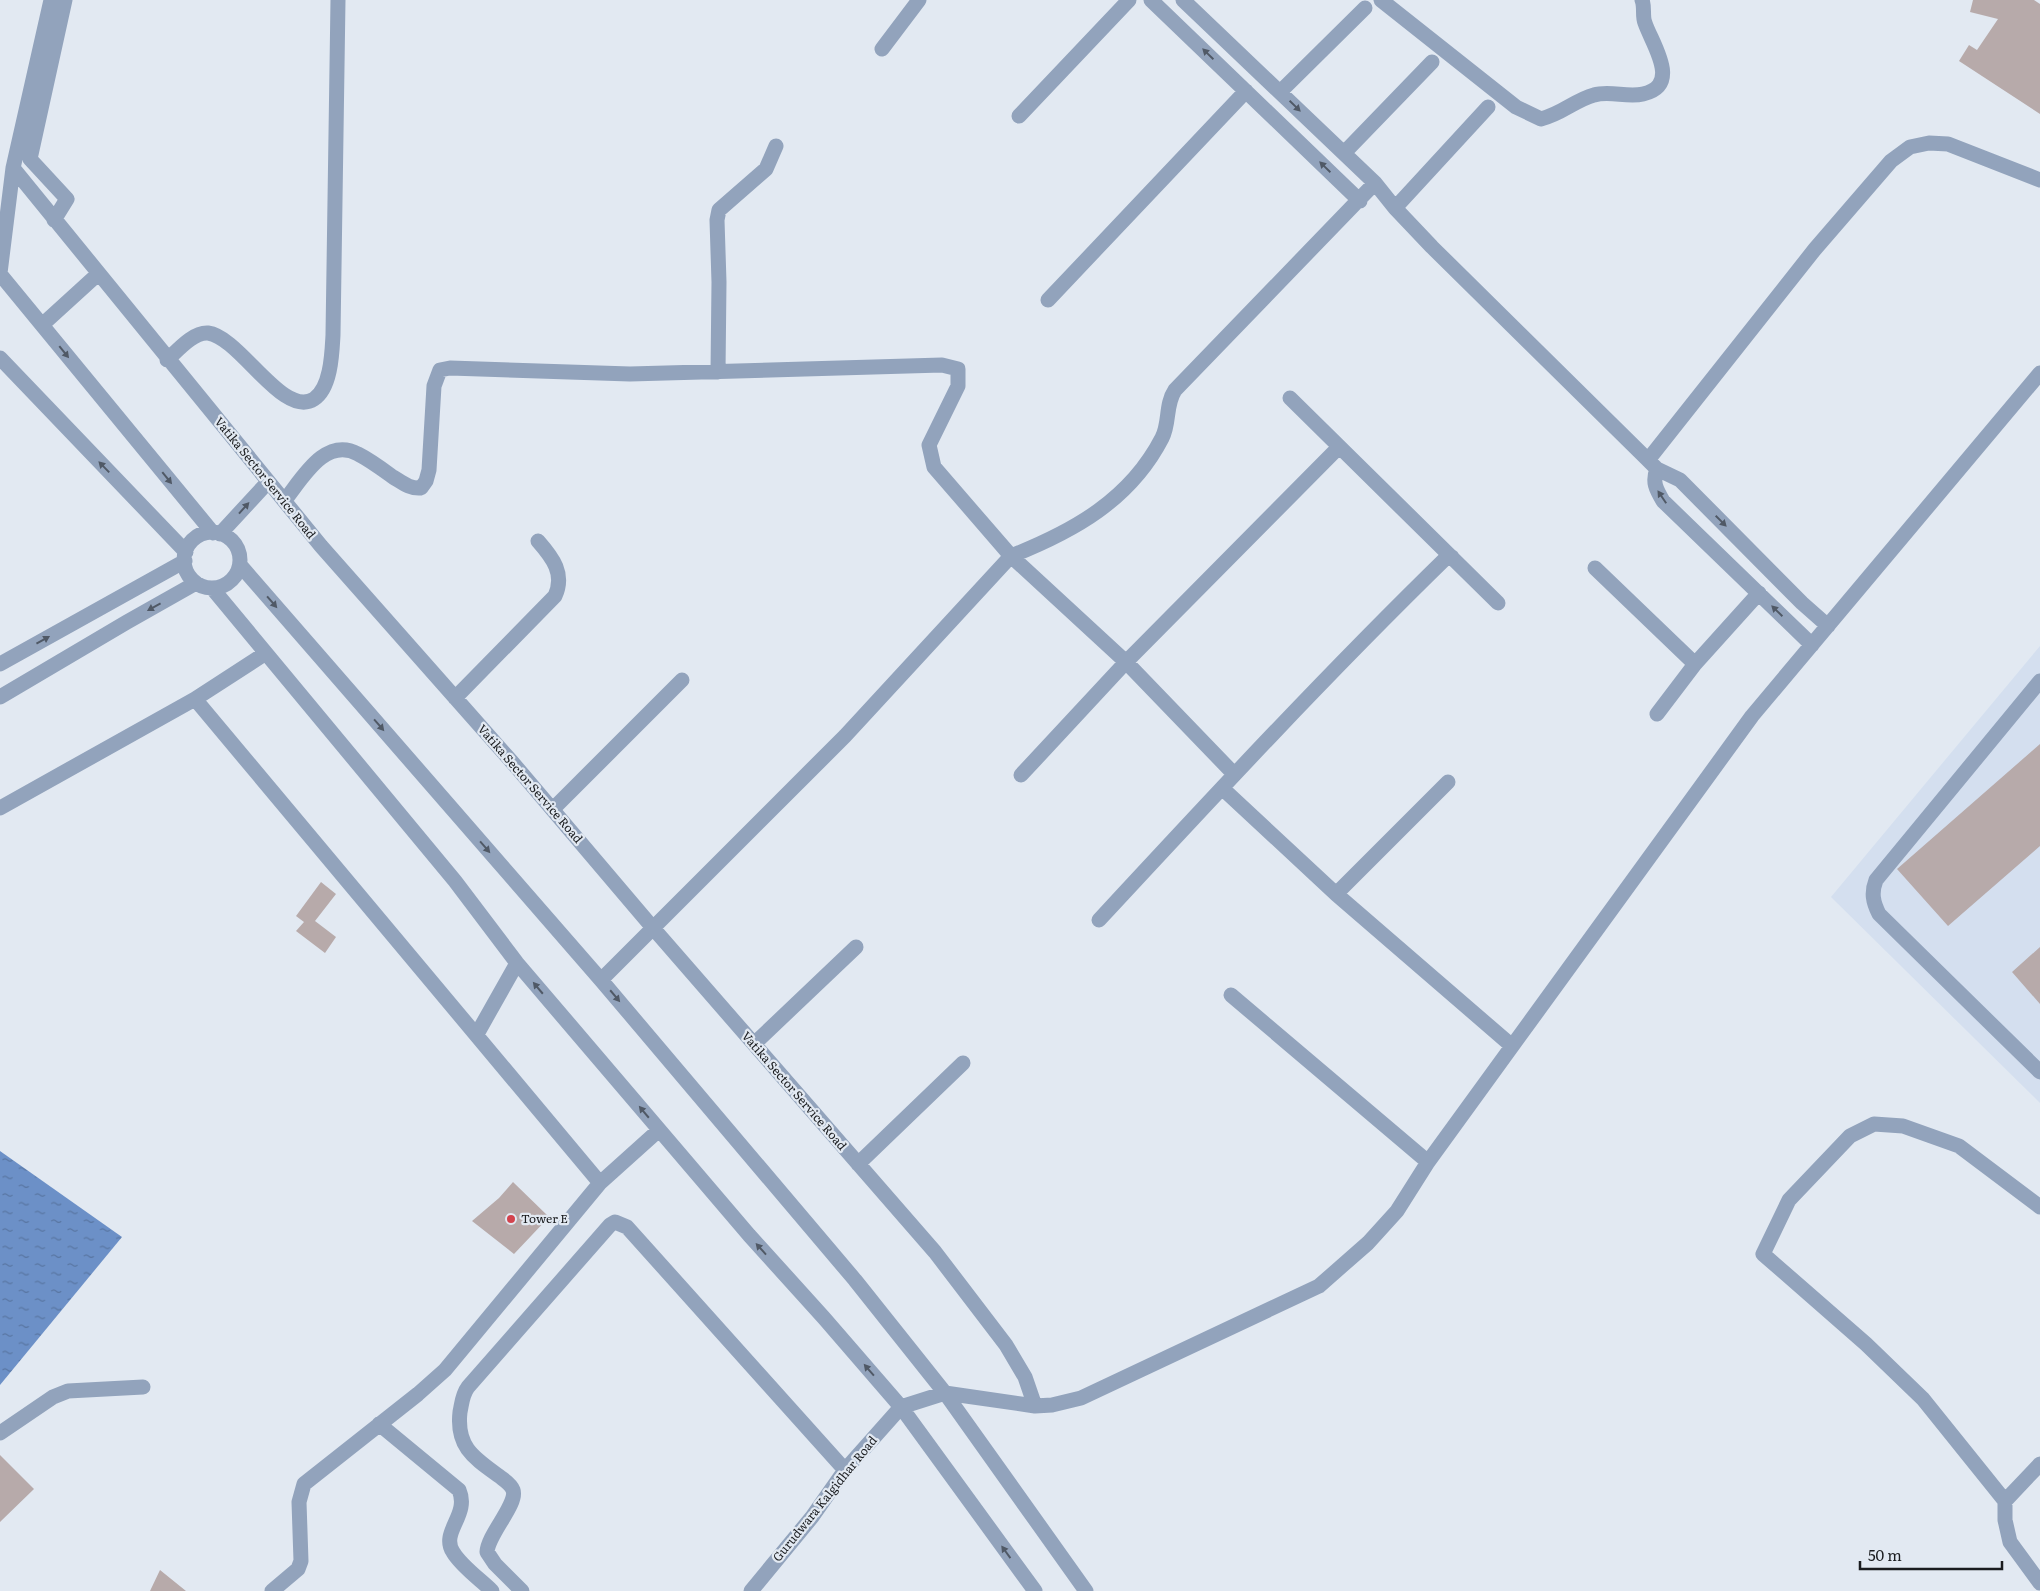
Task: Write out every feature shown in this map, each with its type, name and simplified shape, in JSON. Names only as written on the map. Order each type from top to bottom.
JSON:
[{"type":"street","points":[[0,358],[185,556],[190,577],[196,583],[212,588],[230,582],[237,574],[240,565],[238,550],[233,542],[217,533],[0,273],[12,168],[51,0]]},
{"type":"street","points":[[54,220],[67,199],[30,160],[65,0]]},
{"type":"street","points":[[167,360],[197,335],[208,333],[225,340],[283,395],[302,402],[310,402],[318,397],[324,386],[332,362],[333,335],[338,0]]},
{"type":"street","points":[[882,49],[919,0]]},
{"type":"street","points":[[1018,116],[1129,0]]},
{"type":"street","points":[[1151,0],[1360,201]]},
{"type":"street","points":[[1183,0],[1376,183],[1395,208],[1432,247],[1652,464],[1680,480],[1802,603],[1828,626]]},
{"type":"street","points":[[1381,0],[1516,107],[1542,119],[1563,112],[1583,99],[1594,95],[1606,93],[1642,95],[1653,91],[1663,74],[1662,65],[1644,22],[1642,0]]},
{"type":"street","points":[[1280,92],[1365,8]]},
{"type":"street","points":[[1344,154],[1432,62]]},
{"type":"street","points":[[1048,300],[1246,91]]},
{"type":"street","points":[[1395,208],[1488,107]]},
{"type":"street","points":[[1812,645],[1663,501],[1655,487],[1652,464],[1815,249],[1891,161],[1910,146],[1929,143],[1948,144],[2040,180]]},
{"type":"street","points":[[718,372],[719,282],[717,220],[719,210],[766,169],[776,146]]},
{"type":"street","name":"Vatika Sector Service Road","points":[[12,168],[167,360],[285,500],[321,546],[552,809],[935,1252],[1006,1345],[1025,1377],[1035,1406]]},
{"type":"street","points":[[601,980],[846,736],[1011,556],[1045,542],[1086,520],[1129,484],[1145,465],[1164,435],[1170,398],[1175,390],[1376,183]]},
{"type":"street","points":[[42,325],[98,274]]},
{"type":"street","points":[[285,500],[320,457],[336,450],[345,449],[358,453],[413,489],[421,488],[426,481],[429,470],[434,386],[440,370],[450,368],[630,374],[942,365],[958,369],[958,386],[929,445],[934,467],[1011,556],[1126,662],[1234,774]]},
{"type":"street","points":[[900,1407],[945,1393],[1035,1406],[1052,1406],[1080,1398],[1319,1286],[1368,1243],[1397,1211],[1428,1162],[1752,716],[2040,373]]},
{"type":"street","points":[[1290,398],[1498,603]]},
{"type":"street","points":[[1021,775],[1126,662],[1338,447]]},
{"type":"street","points":[[0,664],[185,556],[196,538],[204,534],[217,533],[268,482]]},
{"type":"street","points":[[455,698],[554,596],[559,587],[556,565],[538,541]]},
{"type":"street","points":[[1099,920],[1234,774],[1404,599],[1447,557],[1452,557]]},
{"type":"street","points":[[240,565],[601,980],[855,1280],[945,1393],[1086,1591]]},
{"type":"street","points":[[1595,568],[1695,664]]},
{"type":"street","points":[[0,697],[196,583]]},
{"type":"street","points":[[212,588],[455,881],[517,963],[749,1235],[824,1318],[900,1407],[1035,1591]]},
{"type":"street","points":[[1657,714],[1695,664],[1759,593]]},
{"type":"street","points":[[0,808],[195,699],[266,653]]},
{"type":"street","points":[[552,809],[682,680]]},
{"type":"street","points":[[2040,681],[1883,872],[1873,888],[1873,903],[1878,914],[2040,1072]]},
{"type":"street","points":[[195,699],[600,1183]]},
{"type":"street","points":[[1336,894],[1448,782]]},
{"type":"street","points":[[1222,788],[1336,894],[1512,1046]]},
{"type":"street","points":[[754,1044],[856,947]]},
{"type":"street","points":[[477,1034],[517,963]]},
{"type":"street","points":[[1231,994],[1428,1162]]},
{"type":"street","points":[[858,1164],[963,1063]]},
{"type":"street","points":[[2040,1207],[1958,1146],[1903,1126],[1874,1124],[1850,1136],[1789,1200],[1763,1254],[1866,1344],[1923,1399],[2005,1501],[2005,1520],[2010,1542],[2040,1583]]},
{"type":"street","points":[[272,1591],[298,1568],[301,1561],[299,1502],[304,1484],[445,1370],[600,1183],[659,1130]]},
{"type":"street","points":[[522,1591],[495,1564],[487,1552],[487,1543],[510,1506],[513,1490],[506,1481],[472,1457],[464,1445],[460,1419],[462,1396],[610,1225],[616,1222],[627,1227],[845,1470]]},
{"type":"street","points":[[0,1433],[52,1397],[68,1391],[143,1387]]},
{"type":"street","name":"Gurudwara Kalgidhar Road","points":[[751,1591],[812,1517],[845,1470],[900,1407]]},
{"type":"street","points":[[379,1424],[459,1490],[462,1496],[462,1507],[450,1535],[449,1543],[453,1553],[492,1591]]},
{"type":"street","points":[[2005,1501],[2040,1464]]},
{"type":"shaded area","points":[[2040,646],[2040,1103],[1831,897]]},
{"type":"water","points":[[0,1151],[122,1237],[0,1385]]},
{"type":"building","points":[[1973,0],[2034,0],[2040,4],[2040,114],[1959,61],[1969,45],[1977,50],[1998,19],[1970,12]]},
{"type":"building","points":[[2040,744],[2040,846],[1948,926],[1897,869]]},
{"type":"building","points":[[321,882],[336,894],[315,921],[336,937],[325,953],[296,931],[304,922],[296,916]]},
{"type":"building","points":[[2040,947],[2040,1004],[2012,972]]},
{"type":"building","name":"Tower E","points":[[513,1182],[549,1217],[514,1254],[472,1221],[499,1198]]},
{"type":"building","points":[[0,1455],[34,1489],[0,1522]]},
{"type":"building","points":[[160,1570],[186,1591],[150,1591]]},
{"type":"place","name":"Tower E","points":[[511,1219]]}]
